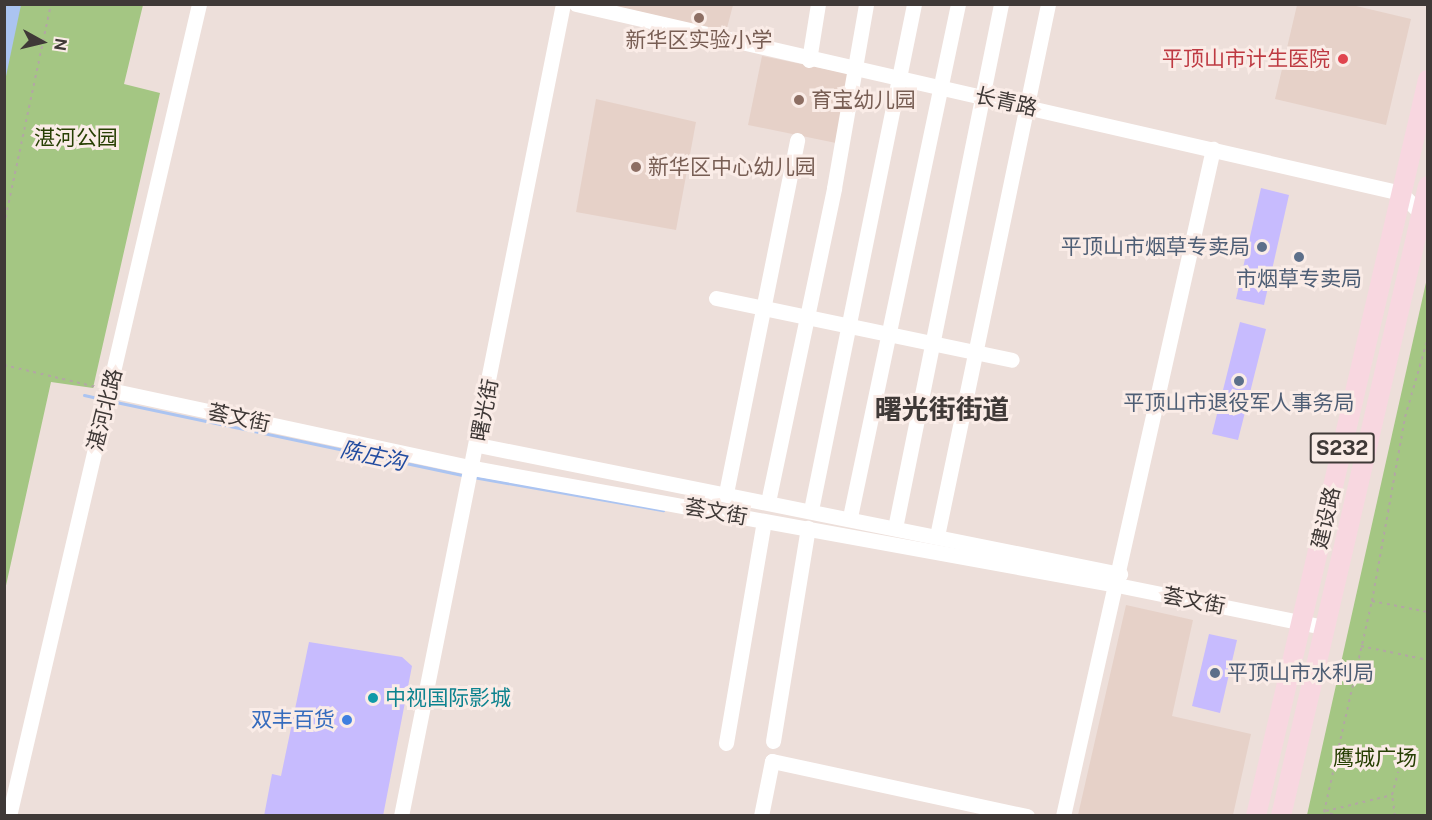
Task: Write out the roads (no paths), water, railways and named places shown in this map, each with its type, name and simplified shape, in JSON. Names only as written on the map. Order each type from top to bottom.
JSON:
[{"type":"main road","name":"建设路","points":[[1256,816],[1428,80]]},
{"type":"main road","name":"建设路","points":[[1281,816],[1323,627],[1424,215],[1428,186]]},
{"type":"street","name":"湛河北路","points":[[9,816],[199,4]]},
{"type":"street","name":"曙光街","points":[[401,816],[478,445],[563,4]]},
{"type":"street","name":"长青路","points":[[576,4],[809,60],[984,96],[1401,193]]},
{"type":"street","points":[[809,60],[818,4]]},
{"type":"street","points":[[768,502],[855,70],[866,4]]},
{"type":"street","points":[[811,510],[914,4]]},
{"type":"street","points":[[850,517],[958,4]]},
{"type":"street","points":[[895,528],[1001,4]]},
{"type":"street","points":[[937,536],[1048,4]]},
{"type":"street","points":[[726,494],[797,140]]},
{"type":"street","points":[[1064,816],[1119,579],[1213,149]]},
{"type":"street","points":[[1401,193],[1424,215]]},
{"type":"street","points":[[716,298],[1012,360]]},
{"type":"street","name":"荟文街","points":[[108,398],[472,475],[1119,579],[1323,627]]},
{"type":"street","points":[[478,445],[850,517],[1119,579]]},
{"type":"street","points":[[726,743],[764,521]]},
{"type":"street","points":[[773,741],[808,528]]},
{"type":"street","points":[[761,816],[771,761],[1027,816]]},
{"type":"water","points":[[4,5],[21,5],[5,81]]},
{"type":"waterway","name":"陈庄沟","points":[[84,395],[102,399]]},
{"type":"waterway","name":"陈庄沟","points":[[111,401],[463,475]]},
{"type":"waterway","name":"陈庄沟","points":[[473,477],[663,510]]},
{"type":"place","name":"新华区实验小学","points":[[699,18]]},
{"type":"place","name":"平顶山市计生医院","points":[[1343,59]]},
{"type":"place","name":"育宝幼儿园","points":[[799,100]]},
{"type":"place","name":"新华区中心幼儿园","points":[[636,167]]},
{"type":"place","name":"平顶山市烟草专卖局","points":[[1262,247]]},
{"type":"place","name":"市烟草专卖局","points":[[1299,257]]},
{"type":"place","name":"平顶山市退役军人事务局","points":[[1239,381]]},
{"type":"place","name":"平顶山市水利局","points":[[1215,673]]},
{"type":"place","name":"中视国际影城","points":[[373,698]]},
{"type":"place","name":"双丰百货","points":[[347,720]]},
{"type":"district","name":"曙光街街道","points":[[942,410]]},
{"type":"park label","name":"湛河公园","points":[[76,138]]},
{"type":"park label","name":"鹰城广场","points":[[1375,758]]}]
